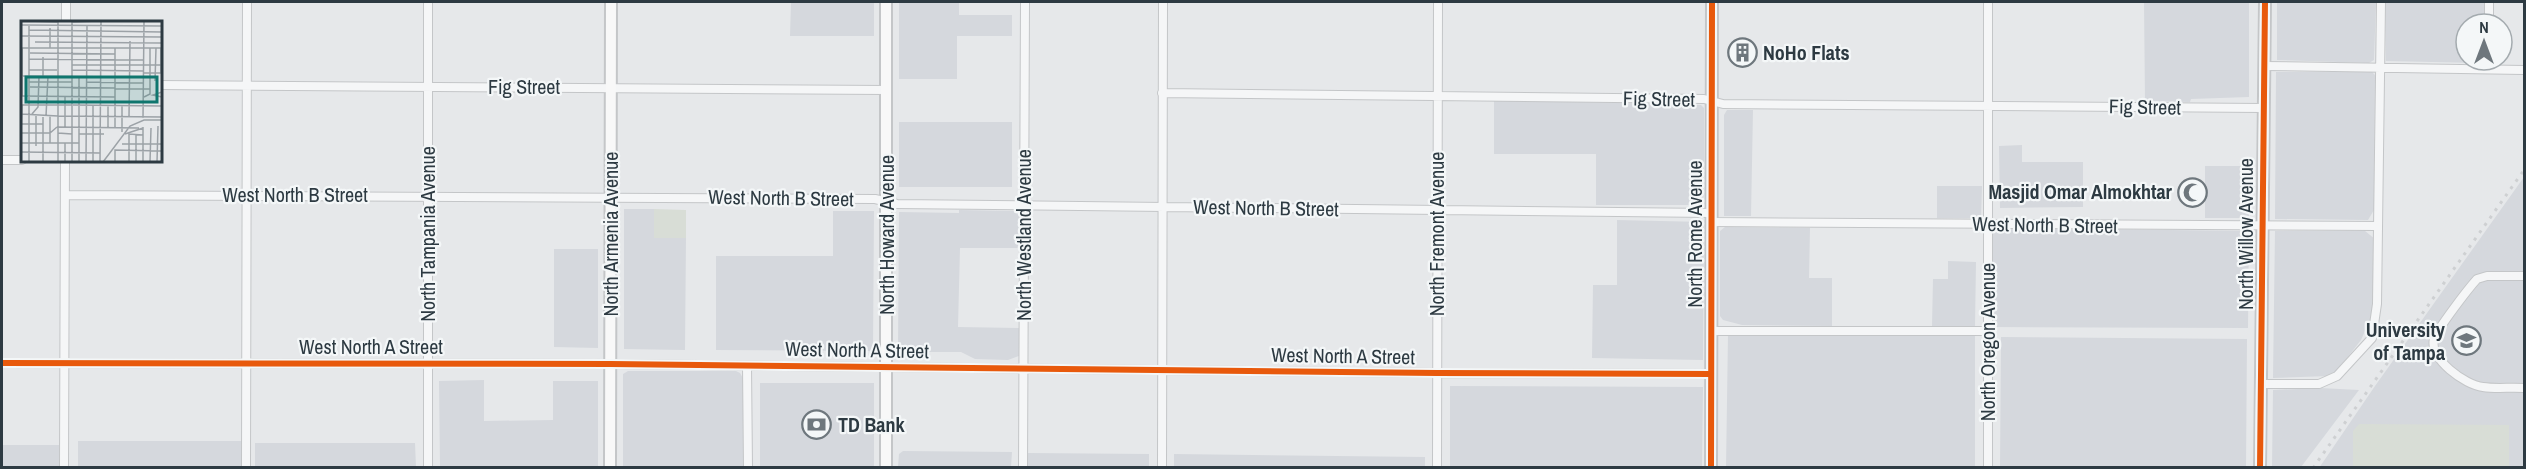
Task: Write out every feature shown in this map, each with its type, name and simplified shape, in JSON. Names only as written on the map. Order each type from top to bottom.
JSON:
[{"type":"main road","name":"North Armenia Avenue","points":[[610,468],[611,2]]},
{"type":"main road","name":"North Howard Avenue","points":[[886,2],[886,468]]},
{"type":"main road","name":"North Rome Avenue","points":[[1711,468],[1712,2]]},
{"type":"main road","name":"North Willow Avenue","points":[[2260,468],[2265,2]]},
{"type":"street","points":[[66,2],[66,21]]},
{"type":"street","points":[[246,468],[247,2]]},
{"type":"street","name":"North Tampania Avenue","points":[[428,2],[428,468]]},
{"type":"street","name":"North Westland Avenue","points":[[1023,468],[1025,2]]},
{"type":"street","points":[[1162,2],[1162,468]]},
{"type":"street","name":"North Fremont Avenue","points":[[1437,468],[1438,2]]},
{"type":"street","name":"North Oregon Avenue","points":[[1988,2],[1988,468]]},
{"type":"street","points":[[2260,384],[2319,384],[2337,376],[2372,338],[2377,304],[2381,2]]},
{"type":"street","points":[[2264,66],[2380,68],[2454,65]]},
{"type":"street","name":"Fig Street","points":[[162,85],[887,90]]},
{"type":"street","name":"Fig Street","points":[[1162,93],[1704,99],[1723,104],[2264,108]]},
{"type":"street","points":[[2,160],[21,160]]},
{"type":"street","points":[[64,468],[65,162]]},
{"type":"street","name":"West North B Street","points":[[65,195],[875,199],[897,204],[1438,209],[1989,224],[2378,226]]},
{"type":"street","points":[[2524,276],[2487,276],[2477,279],[2436,335],[2434,347],[2439,359],[2470,383],[2482,387],[2524,388]]},
{"type":"street","points":[[1712,331],[1988,331]]},
{"type":"street","name":"West North A Street","points":[[2,363],[610,364],[1712,374]]},
{"type":"street","points":[[747,366],[748,468]]},
{"type":"shaded area","points":[[791,2],[874,2],[874,36],[790,36]]},
{"type":"shaded area","points":[[899,2],[959,2],[959,15],[1012,15],[1012,36],[957,36],[957,79],[899,79]]},
{"type":"shaded area","points":[[2144,2],[2249,2],[2249,97],[2191,99],[2190,102],[2145,101]]},
{"type":"shaded area","points":[[2277,2],[2376,2],[2374,60],[2369,63],[2277,60]]},
{"type":"shaded area","points":[[2385,2],[2485,2],[2485,12],[2454,12],[2454,62],[2386,61]]},
{"type":"shaded area","points":[[2276,72],[2372,72],[2375,75],[2374,210],[2368,220],[2275,219]]},
{"type":"shaded area","points":[[1494,100],[1701,105],[1704,108],[1704,195],[1701,205],[1596,205],[1596,154],[1494,154]]},
{"type":"shaded area","points":[[1727,110],[1753,110],[1751,216],[1724,216],[1724,115]]},
{"type":"shaded area","points":[[899,122],[1012,122],[1012,187],[899,187]]},
{"type":"shaded area","points":[[2022,145],[2022,162],[2083,162],[2083,207],[2000,208],[1999,146]]},
{"type":"shaded area","points":[[2205,166],[2249,166],[2249,218],[2205,218]]},
{"type":"shaded area","name":"University of Tampa","points":[[2524,177],[2524,467],[2319,468],[2375,386]]},
{"type":"shaded area","points":[[1937,186],[1982,186],[1981,218],[1937,218]]},
{"type":"shaded area","points":[[624,209],[654,209],[654,238],[686,238],[685,350],[624,349]]},
{"type":"shaded area","points":[[654,209],[686,210],[686,238],[654,238]]},
{"type":"shaded area","points":[[959,210],[1014,211],[1019,214],[1019,248],[960,248],[958,327],[1019,328],[1019,356],[1008,360],[975,359],[961,352],[898,352],[899,212],[959,213]]},
{"type":"shaded area","points":[[833,211],[874,211],[873,351],[716,350],[716,256],[833,256]]},
{"type":"shaded area","points":[[1617,220],[1704,222],[1703,360],[1592,358],[1593,285],[1617,285]]},
{"type":"shaded area","points":[[1725,227],[1810,228],[1809,278],[1832,278],[1832,326],[1742,325],[1723,320],[1720,316],[1720,231]]},
{"type":"shaded area","points":[[2002,228],[2249,231],[2248,328],[1993,327],[1993,231]]},
{"type":"shaded area","points":[[2275,231],[2365,231],[2375,239],[2372,315],[2361,340],[2337,371],[2329,376],[2273,378]]},
{"type":"shaded area","points":[[554,249],[598,249],[598,348],[554,347]]},
{"type":"shaded area","points":[[1948,261],[1976,262],[1975,326],[1932,326],[1933,279],[1948,279]]},
{"type":"shaded area","points":[[1728,334],[1975,336],[1975,467],[1726,468]]},
{"type":"shaded area","points":[[2001,337],[2247,339],[2246,467],[2000,467]]},
{"type":"shaded area","points":[[628,371],[736,371],[740,373],[744,380],[744,467],[623,468],[623,374]]},
{"type":"shaded area","points":[[484,380],[484,421],[553,420],[553,381],[598,381],[598,467],[440,467],[439,381]]},
{"type":"shaded area","name":"TD Bank","points":[[760,383],[874,383],[874,467],[760,467]]},
{"type":"shaded area","points":[[1450,386],[1703,387],[1702,467],[1450,467]]},
{"type":"shaded area","points":[[2320,388],[2359,390],[2301,467],[2272,467],[2273,390]]},
{"type":"shaded area","points":[[2359,424],[2509,425],[2509,467],[2353,467],[2353,431]]},
{"type":"shaded area","points":[[78,441],[242,441],[242,467],[78,467]]},
{"type":"shaded area","points":[[255,443],[415,443],[416,467],[255,467]]},
{"type":"shaded area","points":[[2,445],[59,445],[59,467],[2,467]]},
{"type":"shaded area","points":[[903,451],[1012,452],[1011,467],[898,467],[899,454]]},
{"type":"shaded area","points":[[1028,453],[1149,454],[1149,467],[1028,467]]},
{"type":"shaded area","points":[[1174,454],[1425,457],[1425,467],[1174,467]]},
{"type":"railway","points":[[2313,468],[2524,170]]},
{"type":"cycle path","points":[[1711,468],[1712,2]]},
{"type":"cycle path","points":[[2260,468],[2265,2]]},
{"type":"cycle path","points":[[2,363],[611,364],[1711,374]]},
{"type":"place","name":"NoHo Flats","points":[[1742,53]]},
{"type":"place","name":"Masjid Omar Almokhtar","points":[[2193,192]]},
{"type":"place","name":"University of Tampa","points":[[2466,341]]},
{"type":"place","name":"TD Bank","points":[[817,425]]}]
